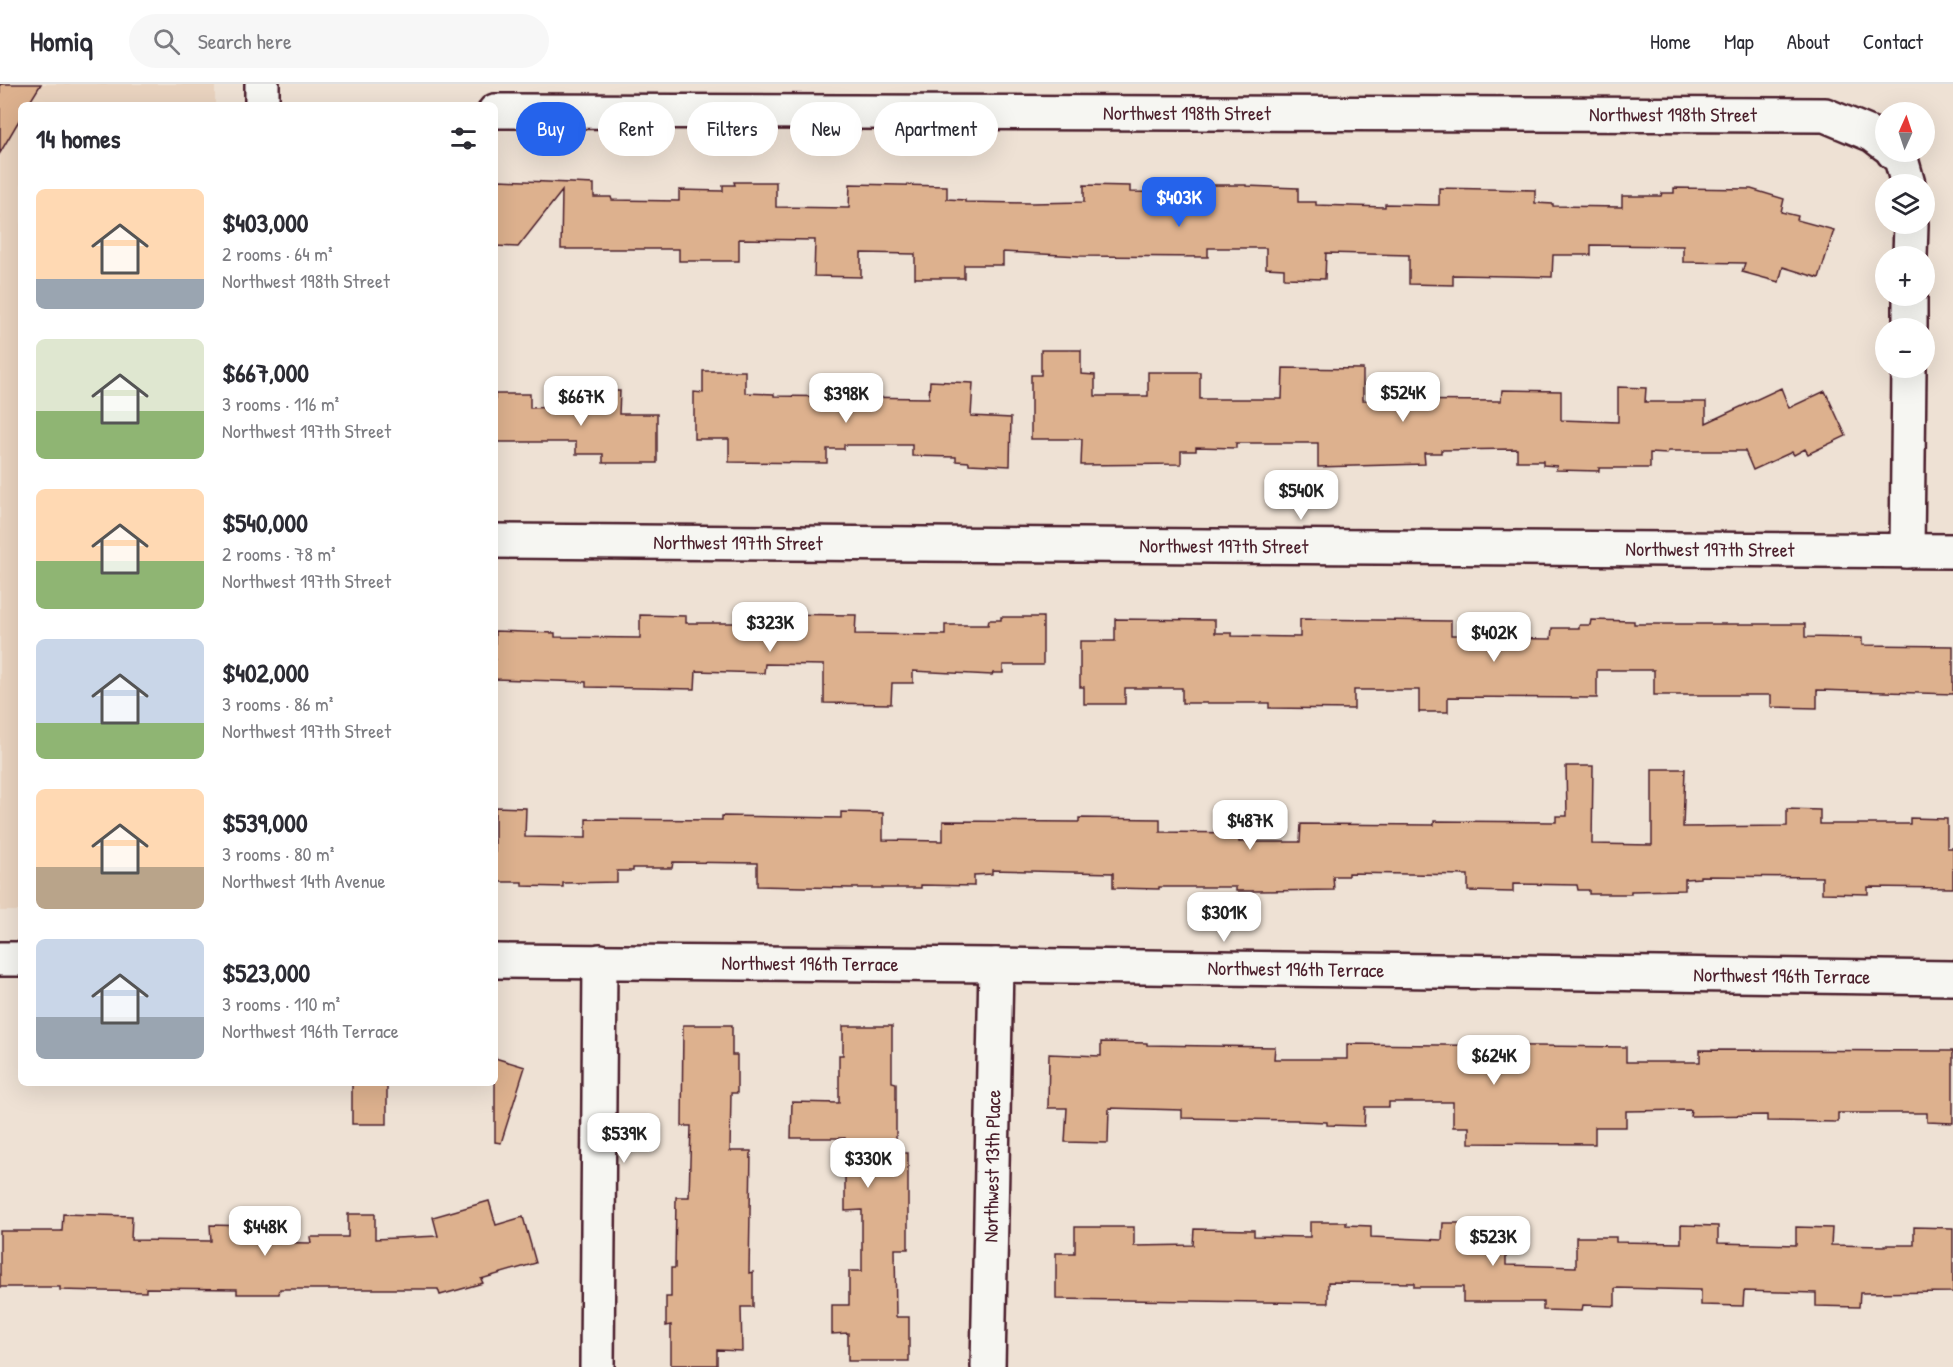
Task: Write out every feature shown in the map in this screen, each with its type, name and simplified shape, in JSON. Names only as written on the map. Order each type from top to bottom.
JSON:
[{"type":"street","points":[[262,84],[262,102]]},
{"type":"street","name":"Northwest 198th Street","points":[[498,111],[1826,115],[1875,140]]},
{"type":"street","points":[[1907,551],[1909,378]]},
{"type":"street","name":"Northwest 197th Street","points":[[498,542],[1953,551]]},
{"type":"street","points":[[0,959],[18,959]]},
{"type":"street","name":"Northwest 196th Terrace","points":[[498,961],[996,965],[1953,978]]},
{"type":"street","points":[[597,1367],[600,961]]},
{"type":"street","name":"Northwest 13th Place","points":[[988,1367],[996,965]]},
{"type":"shaded area","points":[[0,84],[215,84],[215,102],[18,102],[18,911],[0,911]]},
{"type":"building","points":[[0,84],[41,84],[30,102],[18,102],[18,122],[0,153]]},
{"type":"building","points":[[499,180],[594,184],[594,197],[611,197],[612,200],[679,201],[679,190],[723,191],[723,185],[735,185],[734,182],[776,182],[776,207],[849,208],[850,184],[947,186],[947,199],[965,200],[965,202],[1032,203],[1084,202],[1084,185],[1130,186],[1130,192],[1191,193],[1191,189],[1204,189],[1204,185],[1246,185],[1298,188],[1298,202],[1316,202],[1316,205],[1385,207],[1385,204],[1439,205],[1439,188],[1535,190],[1535,203],[1553,204],[1553,206],[1622,207],[1622,196],[1661,196],[1662,193],[1674,193],[1674,188],[1751,189],[1784,199],[1781,212],[1798,216],[1797,220],[1834,230],[1819,278],[1783,267],[1779,282],[1742,272],[1745,263],[1683,262],[1683,246],[1591,245],[1591,255],[1553,255],[1552,277],[1453,275],[1453,285],[1409,284],[1409,255],[1326,253],[1325,279],[1284,278],[1284,269],[1266,268],[1266,248],[1208,248],[1208,257],[1080,256],[1003,252],[1003,265],[964,265],[964,278],[915,278],[915,254],[861,253],[861,277],[814,276],[815,240],[739,239],[739,261],[679,261],[679,249],[561,249],[562,191],[518,247],[498,246]]},
{"type":"building","points":[[1041,350],[1081,350],[1081,374],[1095,375],[1095,396],[1148,396],[1148,372],[1200,372],[1200,399],[1282,399],[1283,368],[1363,369],[1363,400],[1501,401],[1502,390],[1561,391],[1561,420],[1618,422],[1618,387],[1646,388],[1645,402],[1706,402],[1706,423],[1781,388],[1789,408],[1825,391],[1846,436],[1808,454],[1805,449],[1794,455],[1792,452],[1753,470],[1745,451],[1650,453],[1650,468],[1599,468],[1599,471],[1556,470],[1557,466],[1543,465],[1543,461],[1517,461],[1517,449],[1441,450],[1441,453],[1424,453],[1425,464],[1318,467],[1318,443],[1236,443],[1236,448],[1196,447],[1196,451],[1181,451],[1181,464],[1081,465],[1082,439],[1031,439],[1031,375],[1041,375]]},
{"type":"building","points":[[703,371],[745,371],[745,393],[774,394],[774,396],[929,398],[930,381],[973,383],[971,416],[1011,418],[1010,466],[969,464],[969,462],[956,461],[956,457],[912,456],[912,445],[844,445],[844,449],[827,449],[827,463],[729,462],[729,439],[694,439],[694,392],[703,393]]},
{"type":"building","points":[[582,391],[620,391],[619,414],[657,414],[657,463],[603,463],[603,454],[576,454],[576,442],[498,442],[498,394],[530,394],[530,408],[582,406]]},
{"type":"building","points":[[763,614],[856,615],[855,634],[945,635],[945,625],[988,625],[989,620],[1001,620],[1001,617],[1043,617],[1043,665],[1003,665],[1003,673],[992,675],[913,671],[913,683],[892,683],[891,704],[824,703],[824,665],[765,664],[764,673],[696,671],[695,689],[586,687],[586,682],[498,679],[498,631],[555,633],[555,637],[640,638],[640,615],[686,616],[686,623],[750,623],[750,618],[763,618]]},
{"type":"building","points":[[1115,619],[1215,620],[1215,633],[1232,633],[1232,636],[1300,637],[1300,619],[1451,621],[1451,635],[1469,635],[1469,638],[1551,639],[1552,628],[1579,628],[1579,625],[1590,625],[1591,620],[1634,621],[1634,624],[1805,624],[1805,637],[1862,638],[1862,645],[1953,646],[1953,694],[1817,690],[1817,708],[1771,707],[1771,695],[1654,695],[1654,670],[1597,670],[1597,698],[1448,697],[1448,712],[1419,712],[1419,690],[1354,690],[1354,709],[1269,708],[1269,703],[1182,703],[1182,688],[1125,688],[1125,704],[1084,704],[1084,687],[1080,687],[1080,641],[1115,641]]},
{"type":"building","points":[[1566,766],[1593,766],[1592,844],[1652,845],[1652,769],[1685,769],[1683,827],[1787,826],[1787,809],[1820,810],[1820,824],[1910,824],[1910,818],[1947,819],[1947,848],[1953,848],[1953,888],[1868,887],[1868,894],[1822,893],[1822,877],[1700,876],[1700,878],[1685,879],[1685,890],[1631,891],[1631,894],[1589,894],[1589,890],[1578,890],[1577,885],[1513,884],[1513,892],[1468,891],[1468,875],[1348,873],[1348,876],[1333,876],[1334,890],[1236,891],[1236,887],[1113,888],[1113,873],[992,870],[992,874],[974,875],[974,886],[921,885],[921,888],[850,888],[757,886],[757,863],[673,862],[672,868],[633,868],[633,871],[617,871],[617,882],[563,883],[563,887],[522,886],[522,882],[498,882],[498,807],[526,808],[525,837],[586,838],[586,819],[722,820],[722,816],[841,818],[841,812],[883,813],[883,840],[943,841],[943,821],[1079,822],[1079,818],[1160,819],[1160,832],[1239,833],[1239,842],[1300,842],[1301,824],[1434,825],[1434,821],[1556,822],[1556,816],[1567,816]]},
{"type":"building","points":[[683,1025],[732,1025],[732,1055],[737,1055],[737,1093],[731,1093],[730,1151],[751,1151],[749,1273],[753,1272],[753,1307],[741,1307],[742,1351],[717,1350],[717,1365],[671,1365],[671,1325],[666,1326],[666,1297],[671,1297],[671,1268],[675,1268],[676,1197],[689,1197],[691,1126],[682,1126]]},
{"type":"building","points":[[843,1026],[892,1026],[892,1082],[896,1083],[896,1153],[908,1153],[908,1249],[895,1249],[896,1317],[909,1317],[909,1361],[848,1361],[848,1333],[832,1334],[832,1305],[849,1305],[849,1271],[862,1271],[862,1210],[845,1211],[845,1138],[791,1138],[792,1102],[839,1103],[839,1055],[843,1055]]},
{"type":"building","points":[[1101,1042],[1275,1047],[1274,1059],[1347,1059],[1347,1044],[1626,1047],[1626,1062],[1700,1062],[1700,1050],[1953,1051],[1953,1123],[1927,1122],[1927,1113],[1838,1113],[1838,1122],[1767,1121],[1767,1115],[1690,1116],[1691,1110],[1626,1111],[1626,1127],[1595,1127],[1595,1144],[1469,1143],[1469,1127],[1453,1127],[1453,1102],[1389,1102],[1389,1107],[1365,1107],[1364,1126],[1327,1125],[1327,1122],[1298,1120],[1182,1118],[1182,1110],[1109,1108],[1108,1143],[1065,1142],[1067,1108],[1048,1108],[1049,1054],[1101,1056]]},
{"type":"building","points":[[498,1059],[525,1067],[501,1143],[495,1142],[495,1086],[498,1086]]},
{"type":"building","points":[[352,1086],[387,1086],[387,1124],[352,1124]]},
{"type":"building","points":[[489,1201],[496,1225],[523,1217],[536,1263],[481,1279],[483,1283],[440,1295],[438,1289],[280,1289],[279,1294],[237,1294],[237,1289],[146,1288],[146,1292],[60,1290],[60,1287],[0,1287],[0,1231],[62,1231],[63,1214],[132,1216],[131,1240],[211,1241],[210,1225],[251,1226],[250,1242],[311,1243],[310,1237],[348,1237],[348,1214],[375,1214],[375,1239],[438,1236],[433,1217]]},
{"type":"building","points":[[1310,1222],[1346,1222],[1346,1225],[1371,1226],[1371,1237],[1442,1240],[1443,1223],[1480,1223],[1479,1241],[1506,1241],[1506,1265],[1576,1267],[1576,1237],[1616,1237],[1616,1242],[1681,1243],[1681,1225],[1718,1226],[1718,1243],[1796,1245],[1796,1227],[1832,1228],[1831,1245],[1885,1246],[1914,1245],[1914,1227],[1953,1228],[1953,1292],[1860,1293],[1859,1307],[1816,1306],[1816,1293],[1744,1291],[1743,1306],[1701,1305],[1701,1290],[1615,1288],[1615,1306],[1583,1305],[1582,1311],[1543,1310],[1543,1302],[1463,1302],[1463,1287],[1414,1287],[1414,1283],[1328,1282],[1328,1303],[1056,1299],[1056,1253],[1075,1253],[1075,1227],[1134,1227],[1134,1246],[1193,1245],[1194,1229],[1254,1230],[1254,1236],[1310,1237]]}]
